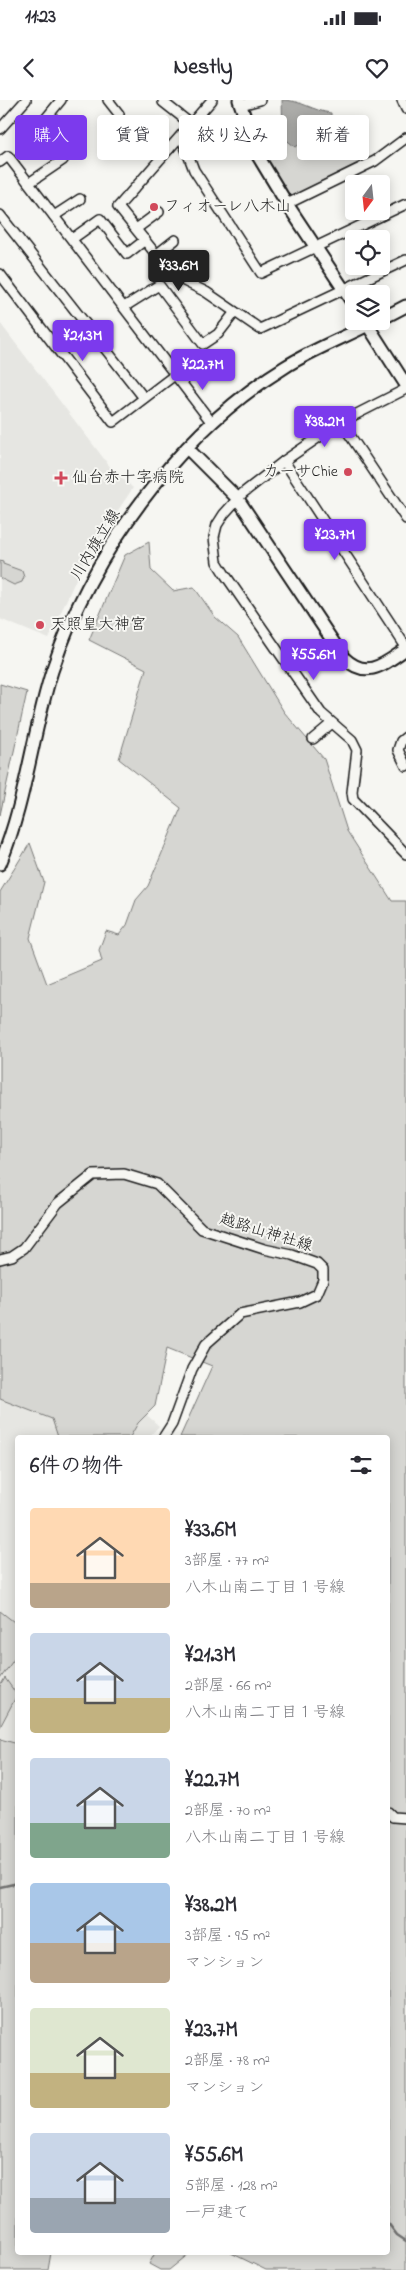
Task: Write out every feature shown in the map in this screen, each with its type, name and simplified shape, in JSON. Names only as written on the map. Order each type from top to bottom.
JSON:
[{"type":"street","points":[[0,129],[26,100]]},
{"type":"street","points":[[29,183],[63,160],[38,128],[61,100]]},
{"type":"street","points":[[108,100],[119,114]]},
{"type":"street","points":[[199,115],[212,100]]},
{"type":"street","points":[[260,100],[240,102],[258,156],[287,204],[344,290]]},
{"type":"street","points":[[402,100],[406,109]]},
{"type":"street","points":[[163,102],[180,115]]},
{"type":"street","points":[[169,150],[179,138]]},
{"type":"street","points":[[287,204],[375,161],[406,138]]},
{"type":"street","points":[[0,162],[8,156],[212,423]]},
{"type":"street","points":[[160,160],[118,206],[167,268],[180,279],[206,292],[260,329],[406,260]]},
{"type":"street","points":[[190,160],[194,170],[261,273],[406,204]]},
{"type":"street","points":[[54,216],[80,200]]},
{"type":"street","points":[[136,229],[159,212]]},
{"type":"street","points":[[0,215],[144,398]]},
{"type":"street","points":[[72,239],[100,219],[127,254],[145,240]]},
{"type":"street","points":[[156,254],[175,240]]},
{"type":"street","points":[[0,274],[113,422],[176,374]]},
{"type":"street","points":[[124,307],[159,285],[203,344],[218,334],[235,312]]},
{"type":"street","points":[[390,314],[406,306]]},
{"type":"street","name":"川内旗立線","points":[[0,864],[14,827],[52,672],[63,642],[91,583],[140,504],[187,448],[212,423],[260,384],[286,366],[355,330]]},
{"type":"street","points":[[373,330],[406,384]]},
{"type":"street","points":[[405,849],[353,799],[352,792],[357,750],[352,740],[321,713],[217,562],[214,537],[217,525],[238,499],[284,461],[341,422],[406,389]]},
{"type":"street","points":[[341,422],[406,519]]},
{"type":"street","points":[[187,448],[238,499],[344,658],[352,666],[370,669],[382,665],[406,648],[284,461]]},
{"type":"street","points":[[313,739],[332,723]]},
{"type":"street","points":[[406,737],[401,741],[398,750],[406,766]]},
{"type":"street","name":"越路山神社線","points":[[0,1259],[12,1256],[24,1248],[58,1203],[94,1175],[124,1174],[157,1184],[202,1230],[264,1249],[292,1255],[317,1264],[323,1270],[323,1280],[317,1294],[300,1302],[240,1314],[206,1344],[192,1369],[172,1424],[165,1435]]},
{"type":"street","points":[[390,1814],[393,1817],[406,1818]]},
{"type":"shaded area","points":[[282,100],[289,100],[331,113],[331,115],[297,115],[297,146],[295,147],[287,140],[287,115],[282,115]]},
{"type":"shaded area","points":[[297,138],[297,160],[359,160],[360,162],[288,198],[267,160],[287,160],[287,142]]},
{"type":"shaded area","name":"仙台赤十字病院","points":[[0,323],[111,468],[133,488],[84,561],[49,639],[0,619]]},
{"type":"shaded area","points":[[149,542],[151,570],[173,591],[194,587],[215,617],[238,637],[284,712],[324,759],[347,831],[392,901],[406,901],[406,2270],[266,2270],[235,2255],[390,2255],[390,1435],[181,1435],[212,1366],[167,1348],[155,1406],[138,1423],[131,1435],[57,1435],[52,1419],[0,1399],[0,892],[30,843],[44,882],[30,938],[47,984],[102,961],[99,950],[106,931],[119,935],[127,925],[136,900],[148,886],[181,808],[119,759],[146,669],[89,640],[125,555]]},
{"type":"shaded area","points":[[0,561],[22,571],[24,577],[22,582],[14,585],[0,578]]},
{"type":"shaded area","points":[[0,684],[27,692],[0,815]]},
{"type":"shaded area","points":[[116,1387],[159,1426],[151,1435],[15,1435],[15,1756],[0,1753],[0,1390]]},
{"type":"shaded area","points":[[0,1611],[15,1623],[15,1658],[0,1679]]},
{"type":"shaded area","points":[[5,1678],[15,1692],[15,1699],[0,1727],[0,1686]]},
{"type":"shaded area","points":[[0,1739],[15,1743],[15,2255],[51,2255],[48,2270],[0,2270]]},
{"type":"shaded area","points":[[154,2255],[188,2255],[169,2270],[160,2270],[149,2264]]},
{"type":"waterway","points":[[0,1887],[15,1884]]},
{"type":"waterway","points":[[390,2226],[397,2235],[406,2241]]},
{"type":"place","name":"フィオーレ八木山","points":[[154,207]]},
{"type":"place","name":"カーサChie","points":[[348,472]]},
{"type":"place","name":"仙台赤十字病院","points":[[61,478]]},
{"type":"place","name":"天照皇大神宮","points":[[40,625]]}]
